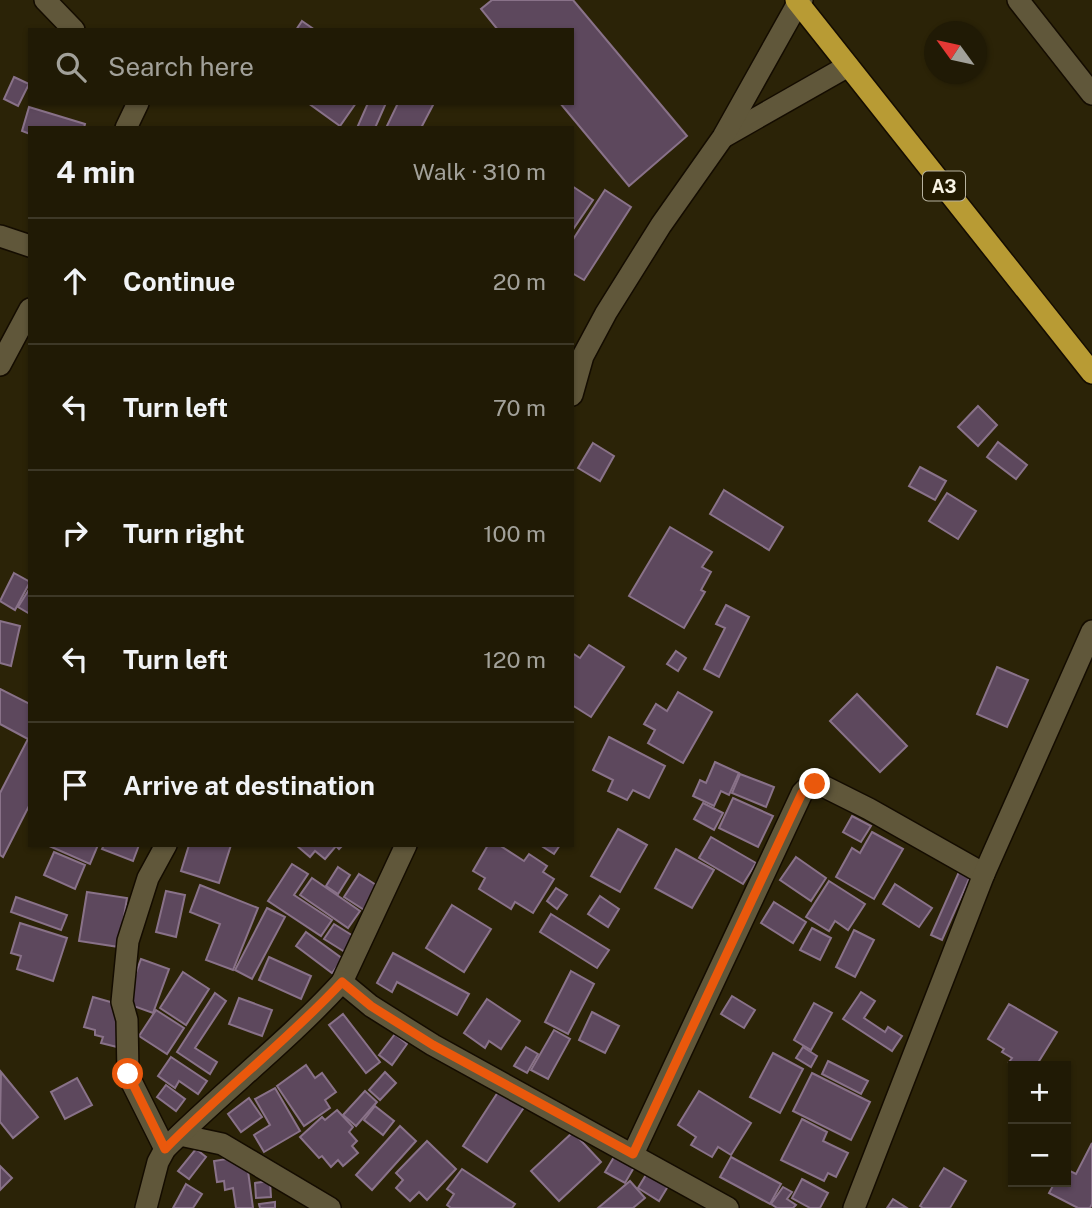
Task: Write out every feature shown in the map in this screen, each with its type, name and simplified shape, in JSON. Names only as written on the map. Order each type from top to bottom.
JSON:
[{"type":"highway","name":"A3","points":[[799,1],[1092,373]]},
{"type":"street","points":[[45,0],[72,28]]},
{"type":"street","points":[[1018,0],[1092,94]]},
{"type":"street","points":[[574,388],[583,356],[606,313],[661,225],[723,137],[799,1]]},
{"type":"street","points":[[723,137],[848,66]]},
{"type":"street","points":[[127,126],[137,105]]},
{"type":"street","points":[[0,236],[28,245]]},
{"type":"street","points":[[0,365],[28,313]]},
{"type":"street","points":[[854,1208],[984,874],[1092,631]]},
{"type":"street","points":[[633,1154],[802,793],[808,786],[823,786],[869,809],[984,874]]},
{"type":"street","points":[[165,847],[148,878],[128,941],[122,1002],[127,1020],[128,1074],[172,1142]]},
{"type":"street","points":[[146,1208],[158,1163],[172,1142],[294,1032],[342,982],[405,847]]},
{"type":"street","points":[[342,982],[371,1006],[433,1045],[728,1208]]},
{"type":"street","points":[[213,1103],[222,1144]]},
{"type":"street","points":[[172,1142],[222,1144],[330,1208]]},
{"type":"building","points":[[492,0],[573,0],[687,136],[629,186],[562,105],[574,105],[574,28],[496,28],[481,9]]},
{"type":"building","points":[[302,21],[312,28],[297,28]]},
{"type":"building","points":[[14,77],[28,84],[18,106],[4,99]]},
{"type":"building","points":[[311,105],[355,105],[340,126]]},
{"type":"building","points":[[367,105],[385,105],[376,126],[358,126]]},
{"type":"building","points":[[397,105],[433,105],[422,126],[387,126]]},
{"type":"building","points":[[29,107],[85,124],[28,126],[28,133],[22,131]]},
{"type":"building","points":[[574,187],[593,200],[574,228]]},
{"type":"building","points":[[605,190],[631,207],[584,280],[574,274],[574,238]]},
{"type":"building","points":[[978,406],[997,425],[978,446],[958,427]]},
{"type":"building","points":[[998,442],[1027,465],[1016,479],[987,457]]},
{"type":"building","points":[[593,443],[614,456],[600,481],[578,468]]},
{"type":"building","points":[[920,467],[946,481],[935,500],[909,486]]},
{"type":"building","points":[[724,490],[783,527],[769,550],[710,514]]},
{"type":"building","points":[[947,493],[976,511],[958,539],[929,521]]},
{"type":"building","points":[[670,527],[712,552],[702,567],[711,572],[701,590],[705,592],[684,628],[629,596]]},
{"type":"building","points":[[14,573],[28,581],[15,610],[0,601]]},
{"type":"building","points":[[28,591],[28,613],[18,607]]},
{"type":"building","points":[[726,605],[749,617],[719,677],[704,669],[725,628],[716,624]]},
{"type":"building","points":[[0,621],[20,626],[11,666],[0,663]]},
{"type":"building","points":[[589,645],[624,667],[591,717],[574,706],[574,654],[580,658]]},
{"type":"building","points":[[676,651],[686,658],[678,671],[667,664]]},
{"type":"building","points":[[997,667],[1028,680],[1007,727],[977,714]]},
{"type":"building","points":[[0,689],[28,703],[28,739],[0,724]]},
{"type":"building","points":[[678,692],[712,712],[683,763],[648,743],[655,730],[644,724],[656,704],[667,711]]},
{"type":"building","points":[[857,694],[907,746],[880,772],[830,721]]},
{"type":"building","points":[[609,737],[665,766],[649,798],[633,790],[627,800],[608,791],[613,780],[593,770]]},
{"type":"building","points":[[28,739],[28,808],[3,857],[0,855],[0,793]]},
{"type":"building","points":[[715,762],[739,773],[729,795],[721,791],[714,806],[693,796],[700,780],[706,783]]},
{"type":"building","points":[[740,774],[774,787],[766,807],[732,793]]},
{"type":"building","points":[[733,798],[773,816],[758,847],[719,828]]},
{"type":"building","points":[[703,803],[723,813],[714,830],[694,819]]},
{"type":"building","points":[[852,816],[871,826],[861,842],[843,832]]},
{"type":"building","points":[[618,829],[647,845],[620,892],[591,876]]},
{"type":"building","points":[[872,832],[903,849],[874,899],[836,877],[852,848],[860,853]]},
{"type":"building","points":[[711,837],[756,863],[743,884],[699,858]]},
{"type":"building","points":[[52,847],[97,847],[90,864]]},
{"type":"building","points":[[103,847],[138,847],[133,861],[102,849]]},
{"type":"building","points":[[188,847],[230,847],[219,883],[181,871]]},
{"type":"building","points":[[298,847],[335,847],[325,859],[315,851],[310,857]]},
{"type":"building","points":[[487,847],[502,847],[524,861],[529,854],[547,866],[543,872],[554,879],[533,913],[515,902],[511,909],[479,889],[485,878],[473,871]]},
{"type":"building","points":[[543,847],[559,847],[554,854]]},
{"type":"building","points":[[676,849],[714,870],[692,908],[655,888]]},
{"type":"building","points":[[54,852],[85,865],[75,889],[44,875]]},
{"type":"building","points":[[796,857],[826,878],[811,901],[780,880]]},
{"type":"building","points":[[292,864],[308,874],[294,895],[332,920],[321,936],[268,901]]},
{"type":"building","points":[[962,865],[973,870],[942,940],[931,935]]},
{"type":"building","points":[[338,867],[350,875],[338,894],[326,886]]},
{"type":"building","points":[[359,874],[384,890],[369,913],[344,897]]},
{"type":"building","points":[[312,878],[360,911],[348,928],[300,895]]},
{"type":"building","points":[[829,881],[865,904],[848,930],[835,921],[829,931],[806,917]]},
{"type":"building","points":[[895,884],[932,908],[919,927],[883,904]]},
{"type":"building","points":[[200,885],[258,908],[233,970],[206,960],[220,924],[190,912]]},
{"type":"building","points":[[556,888],[567,895],[557,909],[547,901]]},
{"type":"building","points":[[166,891],[185,895],[176,937],[156,932]]},
{"type":"building","points":[[87,892],[127,898],[119,947],[79,941]]},
{"type":"building","points":[[600,896],[619,909],[608,927],[588,914]]},
{"type":"building","points":[[16,897],[67,915],[61,930],[11,912]]},
{"type":"building","points":[[774,902],[806,922],[793,943],[761,923]]},
{"type":"building","points":[[452,905],[491,929],[464,972],[426,948]]},
{"type":"building","points":[[267,908],[285,917],[252,979],[235,970]]},
{"type":"building","points":[[551,914],[609,950],[597,968],[540,932]]},
{"type":"building","points":[[20,923],[67,938],[53,981],[17,969],[21,956],[11,953]]},
{"type":"building","points":[[334,924],[358,939],[348,954],[324,939]]},
{"type":"building","points":[[812,928],[831,938],[820,960],[800,950]]},
{"type":"building","points":[[854,930],[874,940],[855,977],[836,967]]},
{"type":"building","points":[[306,932],[343,959],[332,973],[296,946]]},
{"type":"building","points":[[393,953],[469,994],[457,1015],[397,982],[392,992],[377,983]]},
{"type":"building","points":[[269,957],[311,976],[301,999],[259,980]]},
{"type":"building","points":[[141,959],[169,969],[153,1013],[125,1003]]},
{"type":"building","points":[[571,971],[594,984],[568,1034],[545,1022]]},
{"type":"building","points":[[183,972],[209,989],[186,1025],[160,1008]]},
{"type":"building","points":[[861,992],[875,1001],[864,1018],[885,1032],[888,1027],[902,1036],[892,1051],[843,1019]]},
{"type":"building","points":[[215,993],[226,1001],[195,1048],[217,1062],[210,1074],[177,1052]]},
{"type":"building","points":[[732,996],[755,1010],[744,1028],[721,1014]]},
{"type":"building","points":[[93,997],[128,1007],[117,1047],[101,1043],[103,1037],[95,1035],[95,1030],[84,1027]]},
{"type":"building","points":[[239,998],[272,1010],[262,1036],[229,1024]]},
{"type":"building","points":[[487,999],[520,1021],[501,1049],[489,1041],[485,1048],[464,1033]]},
{"type":"building","points":[[814,1003],[832,1013],[811,1050],[794,1040]]},
{"type":"building","points":[[1009,1004],[1057,1032],[1039,1061],[1010,1061],[1012,1058],[1002,1052],[1004,1049],[988,1039]]},
{"type":"building","points":[[156,1010],[184,1028],[167,1054],[139,1036]]},
{"type":"building","points":[[592,1012],[619,1026],[605,1053],[579,1040]]},
{"type":"building","points":[[343,1014],[380,1062],[366,1073],[329,1025]]},
{"type":"building","points":[[554,1030],[570,1039],[548,1079],[531,1070]]},
{"type":"building","points":[[395,1034],[407,1044],[392,1065],[379,1055]]},
{"type":"building","points":[[526,1047],[538,1054],[527,1073],[514,1066]]},
{"type":"building","points":[[803,1047],[817,1056],[811,1067],[796,1058]]},
{"type":"building","points":[[773,1053],[803,1069],[780,1113],[750,1097]]},
{"type":"building","points":[[171,1057],[207,1081],[198,1094],[179,1081],[175,1088],[158,1076]]},
{"type":"building","points":[[828,1061],[868,1081],[861,1094],[822,1074]]},
{"type":"building","points":[[306,1065],[315,1078],[322,1073],[336,1092],[325,1100],[330,1108],[304,1126],[277,1086]]},
{"type":"building","points":[[1,1072],[38,1117],[13,1138],[0,1122]]},
{"type":"building","points":[[385,1072],[396,1083],[380,1100],[369,1090]]},
{"type":"building","points":[[812,1073],[870,1102],[851,1140],[793,1111]]},
{"type":"building","points":[[77,1078],[92,1105],[65,1119],[51,1092]]},
{"type":"building","points":[[166,1085],[185,1099],[176,1111],[157,1097]]},
{"type":"building","points":[[502,1086],[527,1103],[487,1162],[463,1146]]},
{"type":"building","points":[[275,1088],[300,1131],[264,1152],[254,1135],[270,1125],[255,1099]]},
{"type":"building","points":[[365,1091],[377,1102],[356,1126],[343,1115]]},
{"type":"building","points":[[699,1091],[751,1123],[731,1155],[718,1147],[712,1157],[691,1145],[696,1137],[678,1125]]},
{"type":"building","points":[[249,1098],[262,1117],[241,1132],[228,1114]]},
{"type":"building","points":[[375,1106],[394,1121],[383,1135],[364,1120]]},
{"type":"building","points":[[337,1110],[353,1127],[349,1132],[357,1141],[352,1146],[358,1153],[343,1166],[338,1160],[331,1167],[300,1137],[322,1117],[325,1120]]},
{"type":"building","points":[[802,1119],[827,1132],[823,1141],[848,1153],[836,1177],[828,1173],[824,1181],[781,1160]]},
{"type":"building","points":[[400,1126],[416,1141],[372,1190],[356,1175]]},
{"type":"building","points":[[573,1132],[601,1162],[559,1201],[531,1171]]},
{"type":"building","points":[[427,1141],[456,1169],[427,1200],[419,1192],[410,1201],[396,1188],[403,1180],[396,1173]]},
{"type":"building","points":[[1092,1143],[1090,1208],[1078,1208],[1049,1193],[1052,1187],[1071,1187],[1071,1172],[1076,1174]]},
{"type":"building","points":[[196,1149],[206,1157],[189,1179],[178,1171]]},
{"type":"building","points":[[617,1152],[636,1164],[625,1183],[605,1172]]},
{"type":"building","points":[[246,1156],[253,1208],[236,1208],[233,1188],[225,1190],[224,1181],[217,1182],[214,1161]]},
{"type":"building","points":[[731,1157],[781,1184],[770,1204],[720,1177]]},
{"type":"building","points":[[0,1166],[12,1178],[0,1190]]},
{"type":"building","points":[[944,1168],[966,1181],[950,1208],[923,1208],[920,1206]]},
{"type":"building","points":[[462,1169],[515,1204],[512,1208],[451,1208],[447,1205],[454,1194],[447,1189]]},
{"type":"building","points":[[649,1170],[670,1183],[659,1201],[638,1188]]},
{"type":"building","points":[[802,1179],[828,1193],[820,1208],[810,1208],[792,1198]]},
{"type":"building","points":[[270,1181],[271,1197],[256,1198],[255,1183]]},
{"type":"building","points":[[630,1181],[645,1198],[633,1208],[598,1208]]},
{"type":"building","points":[[186,1184],[202,1194],[193,1208],[173,1208]]},
{"type":"building","points":[[783,1187],[792,1192],[787,1199],[796,1205],[793,1208],[777,1208],[771,1204]]},
{"type":"building","points":[[893,1199],[907,1208],[887,1208]]},
{"type":"building","points":[[275,1202],[275,1208],[260,1208],[259,1204]]},
{"type":"route","points":[[128,1074],[165,1149],[294,1032],[342,982],[371,1006],[433,1045],[633,1154],[802,793],[808,786],[815,784]]}]
